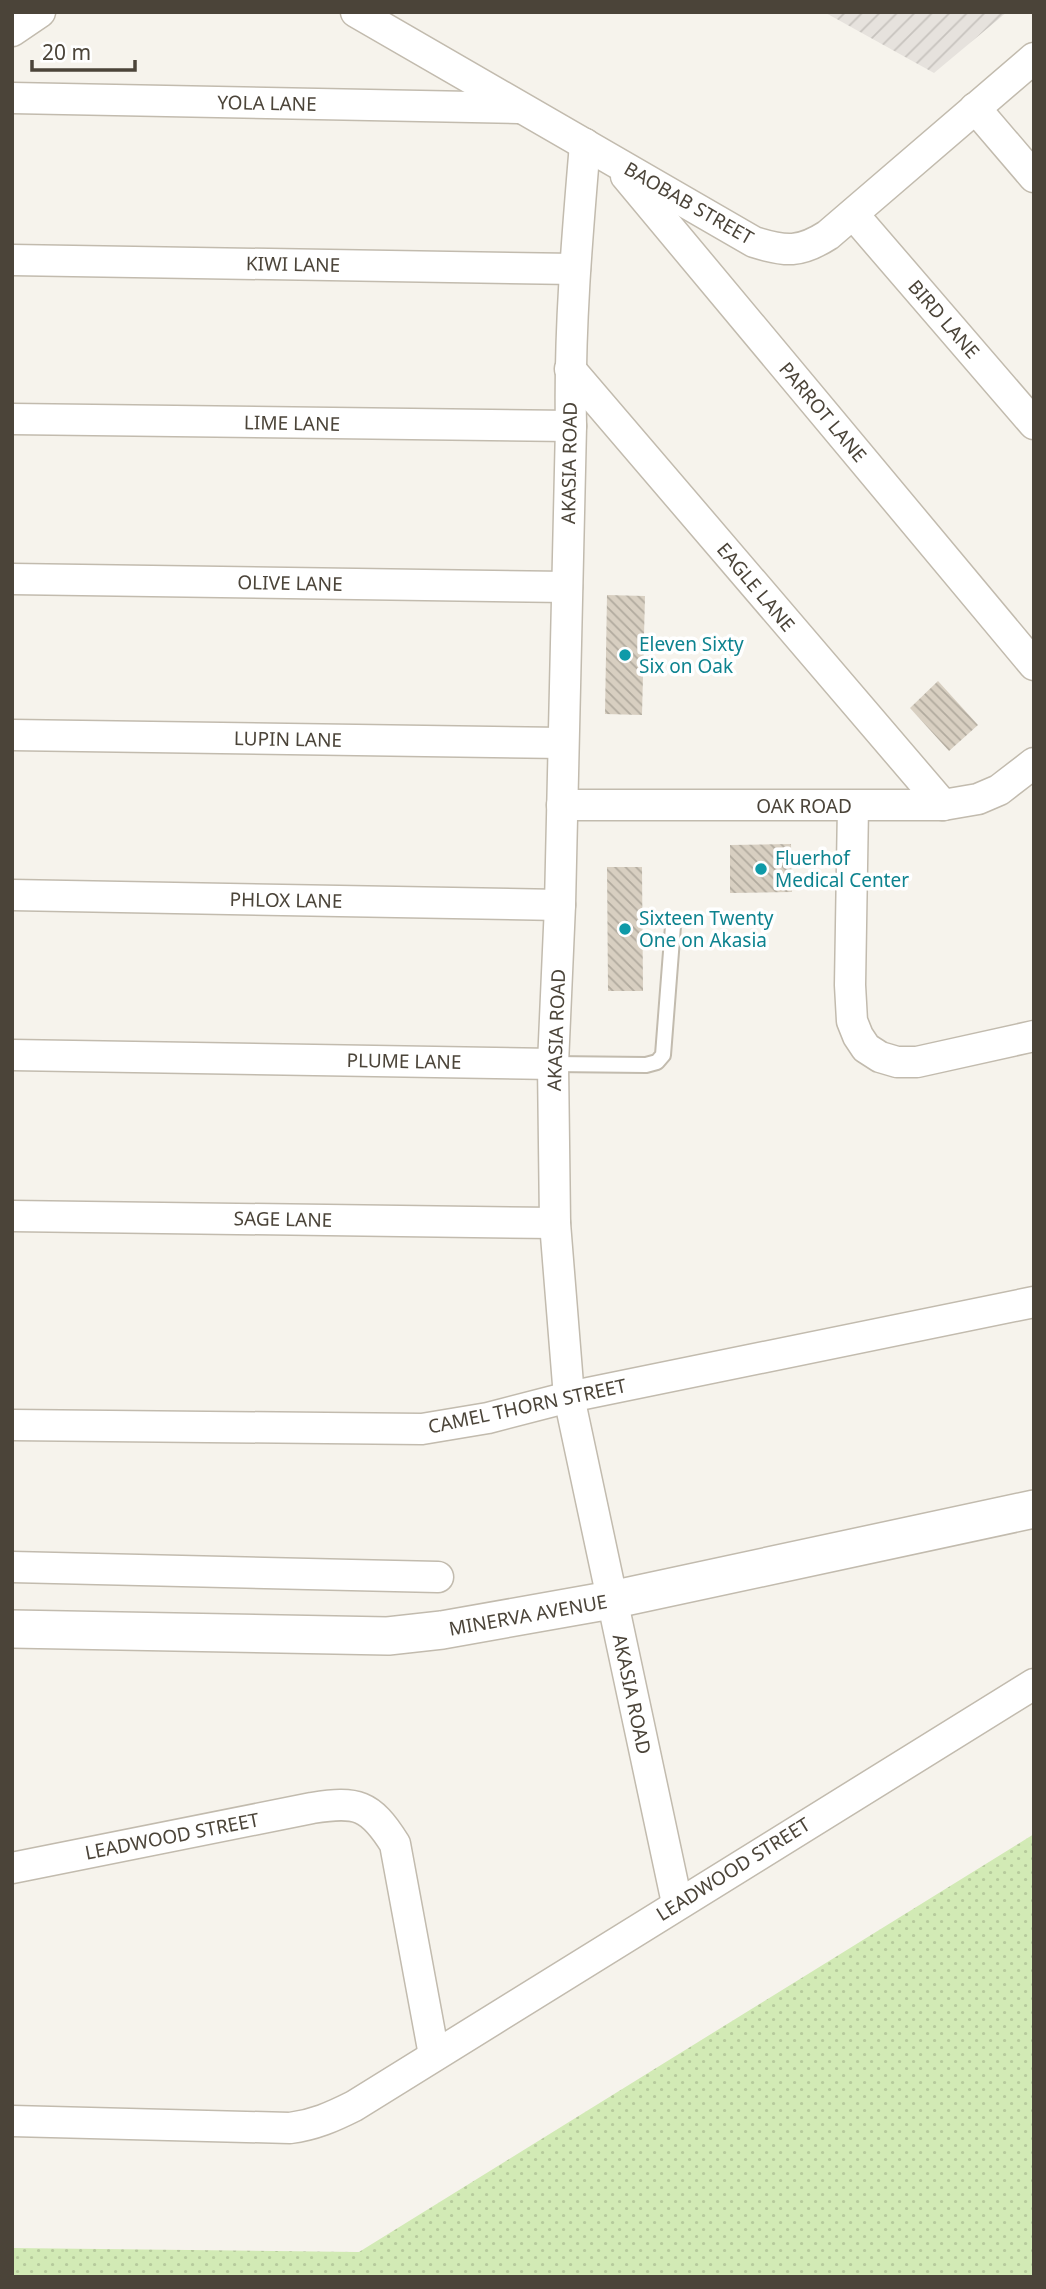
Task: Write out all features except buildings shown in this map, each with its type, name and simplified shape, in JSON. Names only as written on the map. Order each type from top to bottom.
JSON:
[{"type":"street","points":[[12,31],[40,12]]},
{"type":"street","name":"BAOBAB STREET","points":[[356,12],[754,242],[792,250],[810,246],[828,235],[1034,58]]},
{"type":"street","name":"YOLA LANE","points":[[12,98],[522,108]]},
{"type":"street","points":[[975,108],[1034,177]]},
{"type":"street","name":"AKASIA ROAD","points":[[585,145],[570,369],[560,905],[553,1064],[555,1223],[569,1397],[677,1903]]},
{"type":"street","name":"PARROT LANE","points":[[612,160],[1034,665]]},
{"type":"street","name":"BIRD LANE","points":[[853,214],[1034,424]]},
{"type":"street","name":"KIWI LANE","points":[[12,260],[575,269]]},
{"type":"street","name":"EAGLE LANE","points":[[570,369],[943,805]]},
{"type":"street","name":"LIME LANE","points":[[12,419],[571,426]]},
{"type":"street","name":"OLIVE LANE","points":[[12,579],[567,587]]},
{"type":"street","name":"LUPIN LANE","points":[[12,735],[563,743]]},
{"type":"street","name":"OAK ROAD","points":[[562,805],[943,805],[978,799],[999,790],[1034,763]]},
{"type":"street","points":[[852,806],[852,1021],[866,1048],[880,1057],[897,1062],[917,1062],[1034,1037]]},
{"type":"street","name":"PHLOX LANE","points":[[12,895],[560,905]]},
{"type":"street","name":"PLUME LANE","points":[[12,1055],[553,1064]]},
{"type":"street","name":"SAGE LANE","points":[[12,1216],[555,1223]]},
{"type":"street","name":"CAMEL THORN STREET","points":[[12,1425],[422,1429],[488,1418],[569,1397],[1034,1302]]},
{"type":"street","name":"MINERVA AVENUE","points":[[12,1629],[388,1636],[442,1630],[611,1601],[1034,1510]]},
{"type":"street","points":[[12,1567],[438,1577]]},
{"type":"street","name":"LEADWOOD STREET","points":[[12,2121],[268,2128],[310,2126],[354,2106],[677,1903],[1034,1684]]},
{"type":"street","name":"LEADWOOD STREET","points":[[12,1868],[312,1808],[345,1804],[361,1807],[380,1822],[395,1844],[434,2055]]},
{"type":"lane","name":"PLUME LANE","points":[[553,1064],[646,1065],[657,1062],[663,1055],[673,926]]},
{"type":"shaded area","points":[[824,12],[1007,12],[934,73]]},
{"type":"green space","points":[[1034,1834],[1034,2277],[12,2277],[12,2248],[359,2252]]},
{"type":"place","name":"Eleven Sixty Six on Oak","points":[[625,655]]},
{"type":"place","name":"Fluerhof Medical Center","points":[[761,869]]},
{"type":"place","name":"Sixteen Twenty One on Akasia","points":[[625,929]]}]
